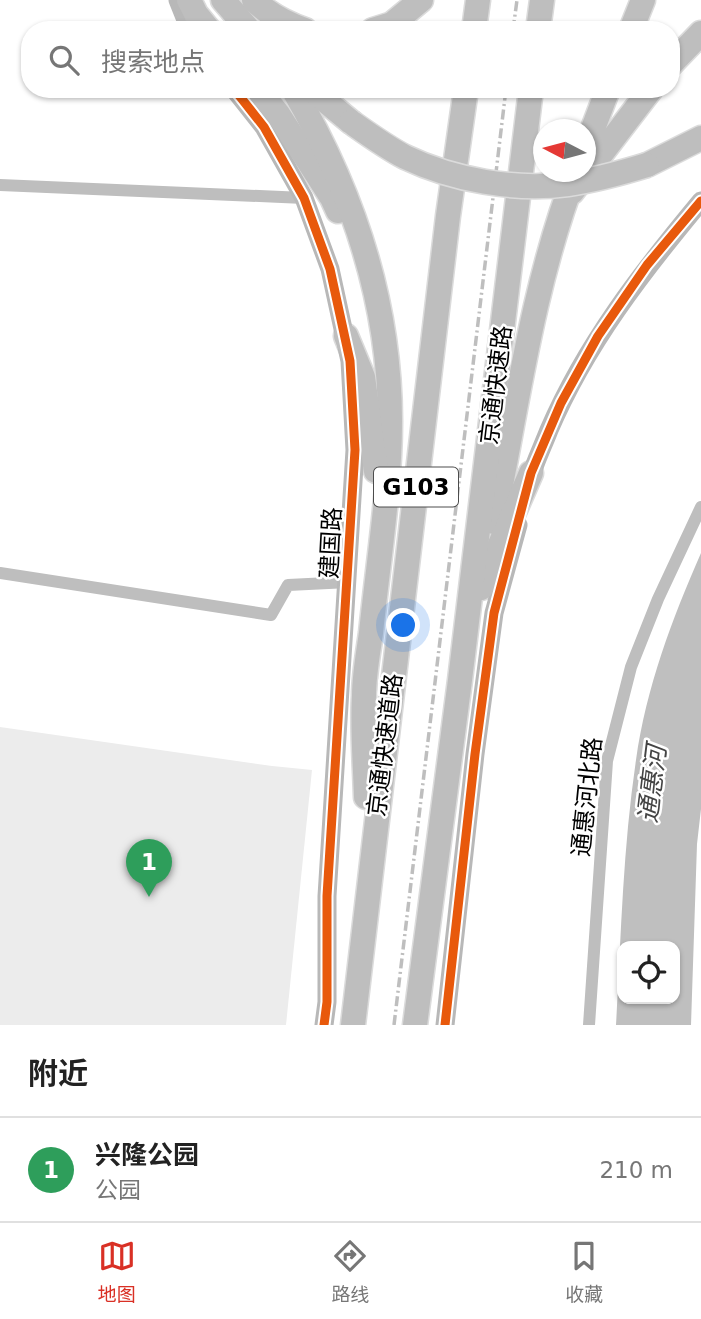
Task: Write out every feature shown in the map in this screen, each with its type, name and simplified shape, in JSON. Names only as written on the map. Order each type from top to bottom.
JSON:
[{"type":"highway","points":[[189,0],[202,21]]},
{"type":"highway","points":[[223,0],[249,20],[276,18],[283,21]]},
{"type":"highway","points":[[395,21],[421,0]]},
{"type":"highway","points":[[475,21],[478,0]]},
{"type":"highway","points":[[539,21],[542,0]]},
{"type":"highway","points":[[634,21],[642,0]]},
{"type":"highway","points":[[680,55],[701,33]]},
{"type":"highway","points":[[265,98],[332,198],[378,303]]},
{"type":"highway","points":[[298,98],[336,170],[369,262],[387,365],[390,420],[387,482],[363,696],[368,885]]},
{"type":"highway","points":[[322,98],[351,122],[406,157],[443,172],[479,180],[528,185],[566,184],[604,178],[647,165],[701,138]]},
{"type":"highway","name":"京通快速道路","points":[[353,1025],[448,216],[465,98]]},
{"type":"highway","name":"京通快速路","points":[[460,680],[530,98]]},
{"type":"highway","points":[[596,121],[605,98]]},
{"type":"highway","points":[[563,204],[644,98]]},
{"type":"highway","points":[[460,680],[481,588],[541,284],[563,204],[572,182]]},
{"type":"highway","points":[[346,336],[363,377],[382,534]]},
{"type":"highway","points":[[481,588],[531,472]]},
{"type":"highway","name":"G103","points":[[416,1025],[423,953],[460,680]]},
{"type":"main road","points":[[178,0],[186,21]]},
{"type":"main road","name":"建国路","points":[[241,98],[264,127],[304,198],[330,268],[346,336],[351,372],[355,450],[349,582],[327,896],[327,1002],[324,1025]]},
{"type":"main road","points":[[445,1025],[475,754],[494,613],[531,472],[561,403],[598,335],[647,265],[701,201]]},
{"type":"street","points":[[0,185],[304,198]]},
{"type":"street","name":"通惠河北路","points":[[589,1025],[607,761],[631,667],[658,599],[701,507]]},
{"type":"street","points":[[0,573],[271,615],[288,585],[349,582]]},
{"type":"shaded area","points":[[0,727],[312,770],[286,1025],[0,1025]]},
{"type":"water","name":"通惠河","points":[[701,553],[701,809],[697,844],[691,1025],[616,1025],[617,1004],[680,1004],[680,941],[621,941],[625,859],[640,733],[653,680],[670,629]]},
{"type":"railway","points":[[514,21],[517,0]]},
{"type":"railway","points":[[394,1025],[505,98]]},
{"type":"cycle path","points":[[241,98],[264,127],[304,198],[330,269],[350,361],[355,450],[327,896],[327,1002],[324,1025]]},
{"type":"cycle path","points":[[445,1025],[475,754],[494,613],[531,473],[561,403],[598,336],[647,265],[701,201]]},
{"type":"place","name":"兴隆公园","points":[[149,897]]}]
